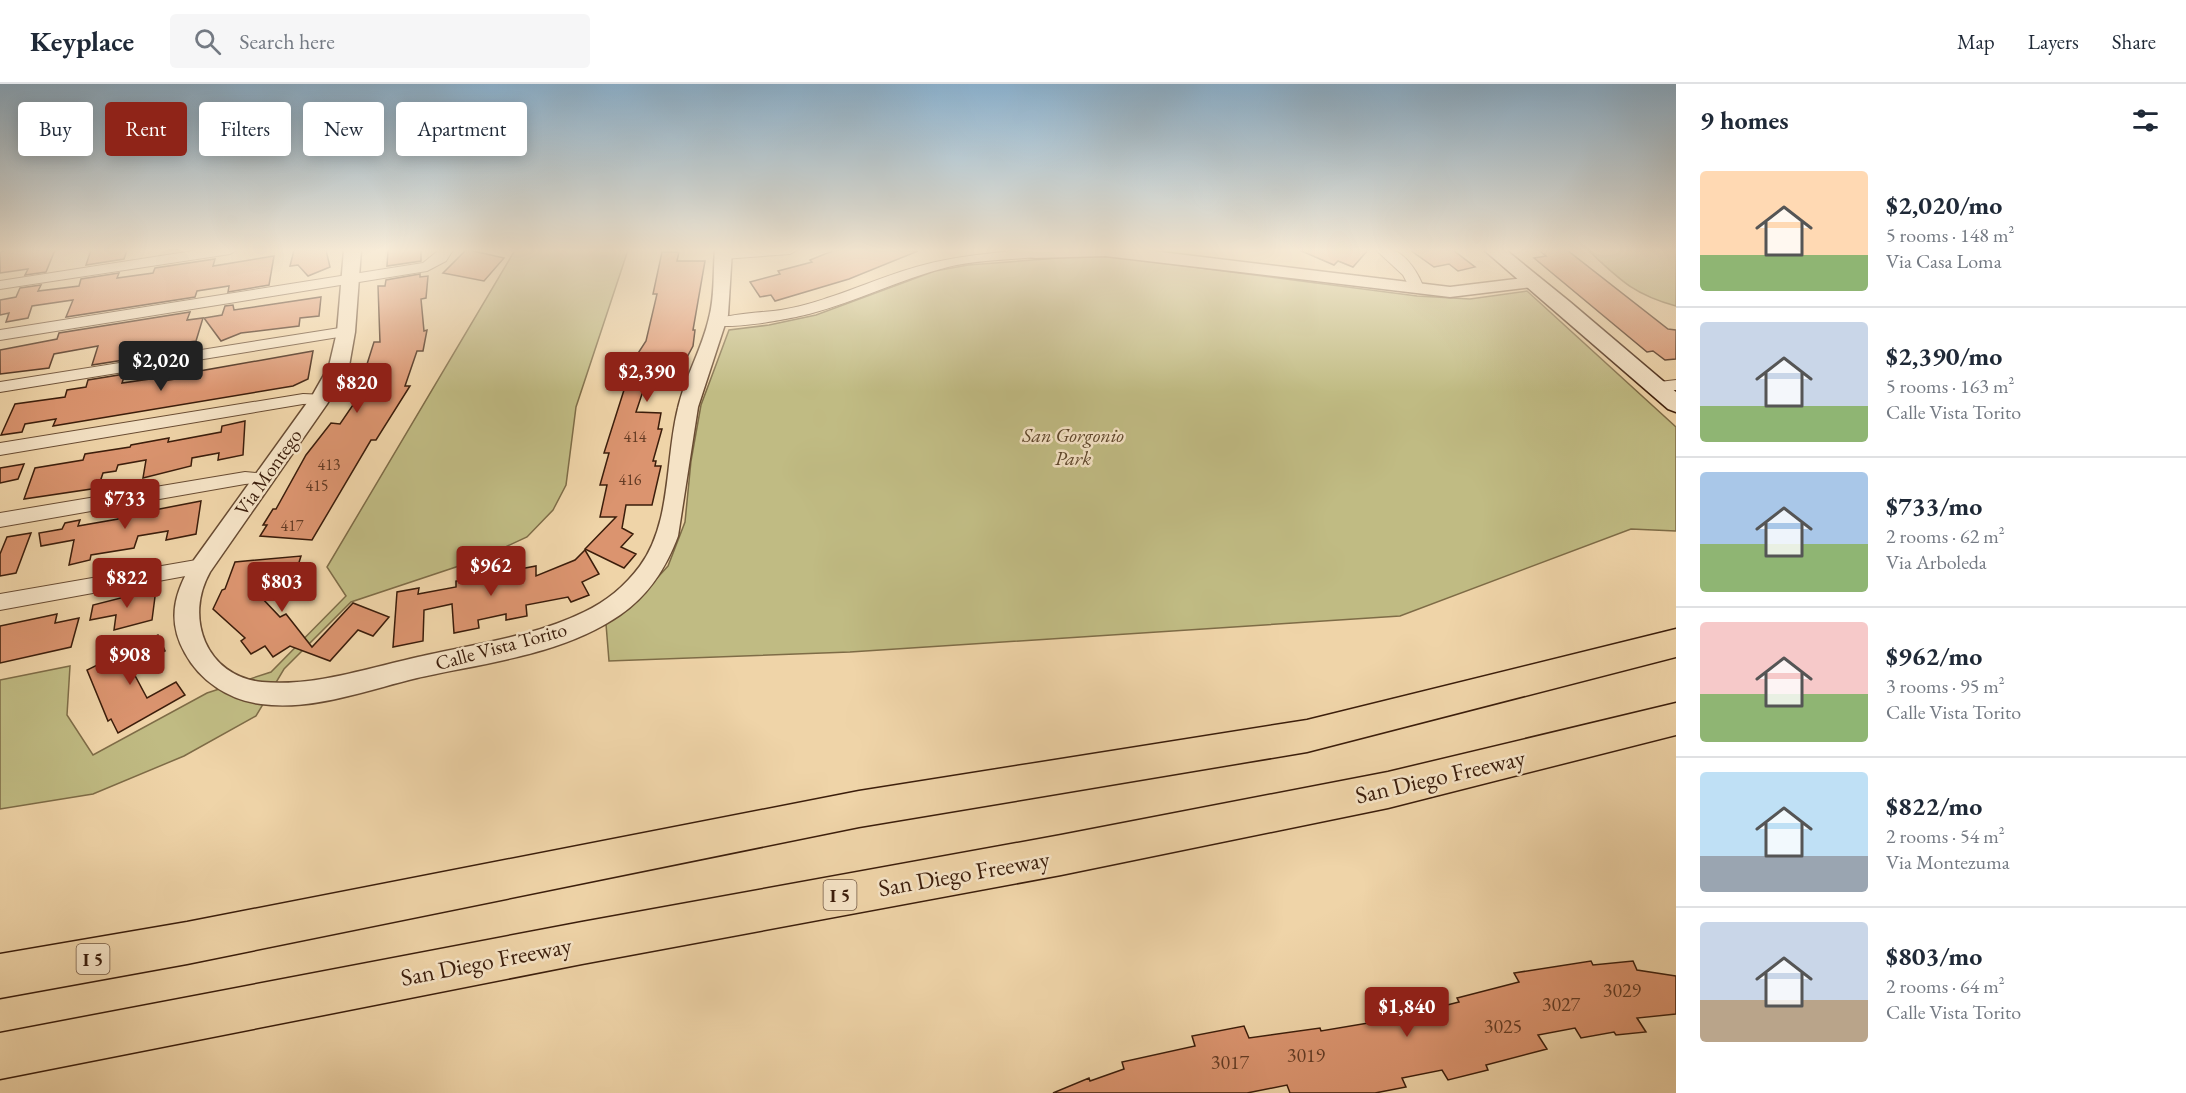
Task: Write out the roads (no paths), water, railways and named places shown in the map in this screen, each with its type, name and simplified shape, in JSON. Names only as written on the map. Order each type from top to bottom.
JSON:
[{"type":"highway","name":"I 5","points":[[0,976],[187,943],[859,809],[1307,736],[1676,643]]},
{"type":"highway","name":"San Diego Freeway","points":[[0,1056],[582,943],[1061,855],[1376,792],[1676,719]]},
{"type":"main road","points":[[1552,297],[1666,386],[1676,404]]},
{"type":"street","points":[[0,335],[241,297]]},
{"type":"street","name":"Via Montego","points":[[197,653],[186,629],[184,603],[194,578],[320,399],[339,366],[346,332],[349,297]]},
{"type":"street","name":"Calle Vista Torito","points":[[197,653],[208,667],[236,687],[261,693],[329,688],[552,637],[594,618],[630,595],[651,570],[664,545],[675,496],[688,407],[718,322],[720,297]]},
{"type":"street","points":[[718,322],[747,320],[807,310],[843,297]]},
{"type":"street","points":[[0,387],[346,332]]},
{"type":"street","points":[[0,449],[320,399]]},
{"type":"street","points":[[0,520],[245,478],[264,478]]},
{"type":"street","points":[[0,602],[202,566]]},
{"type":"park label","name":"San Gorgonio Park","points":[[1073,446]]}]
